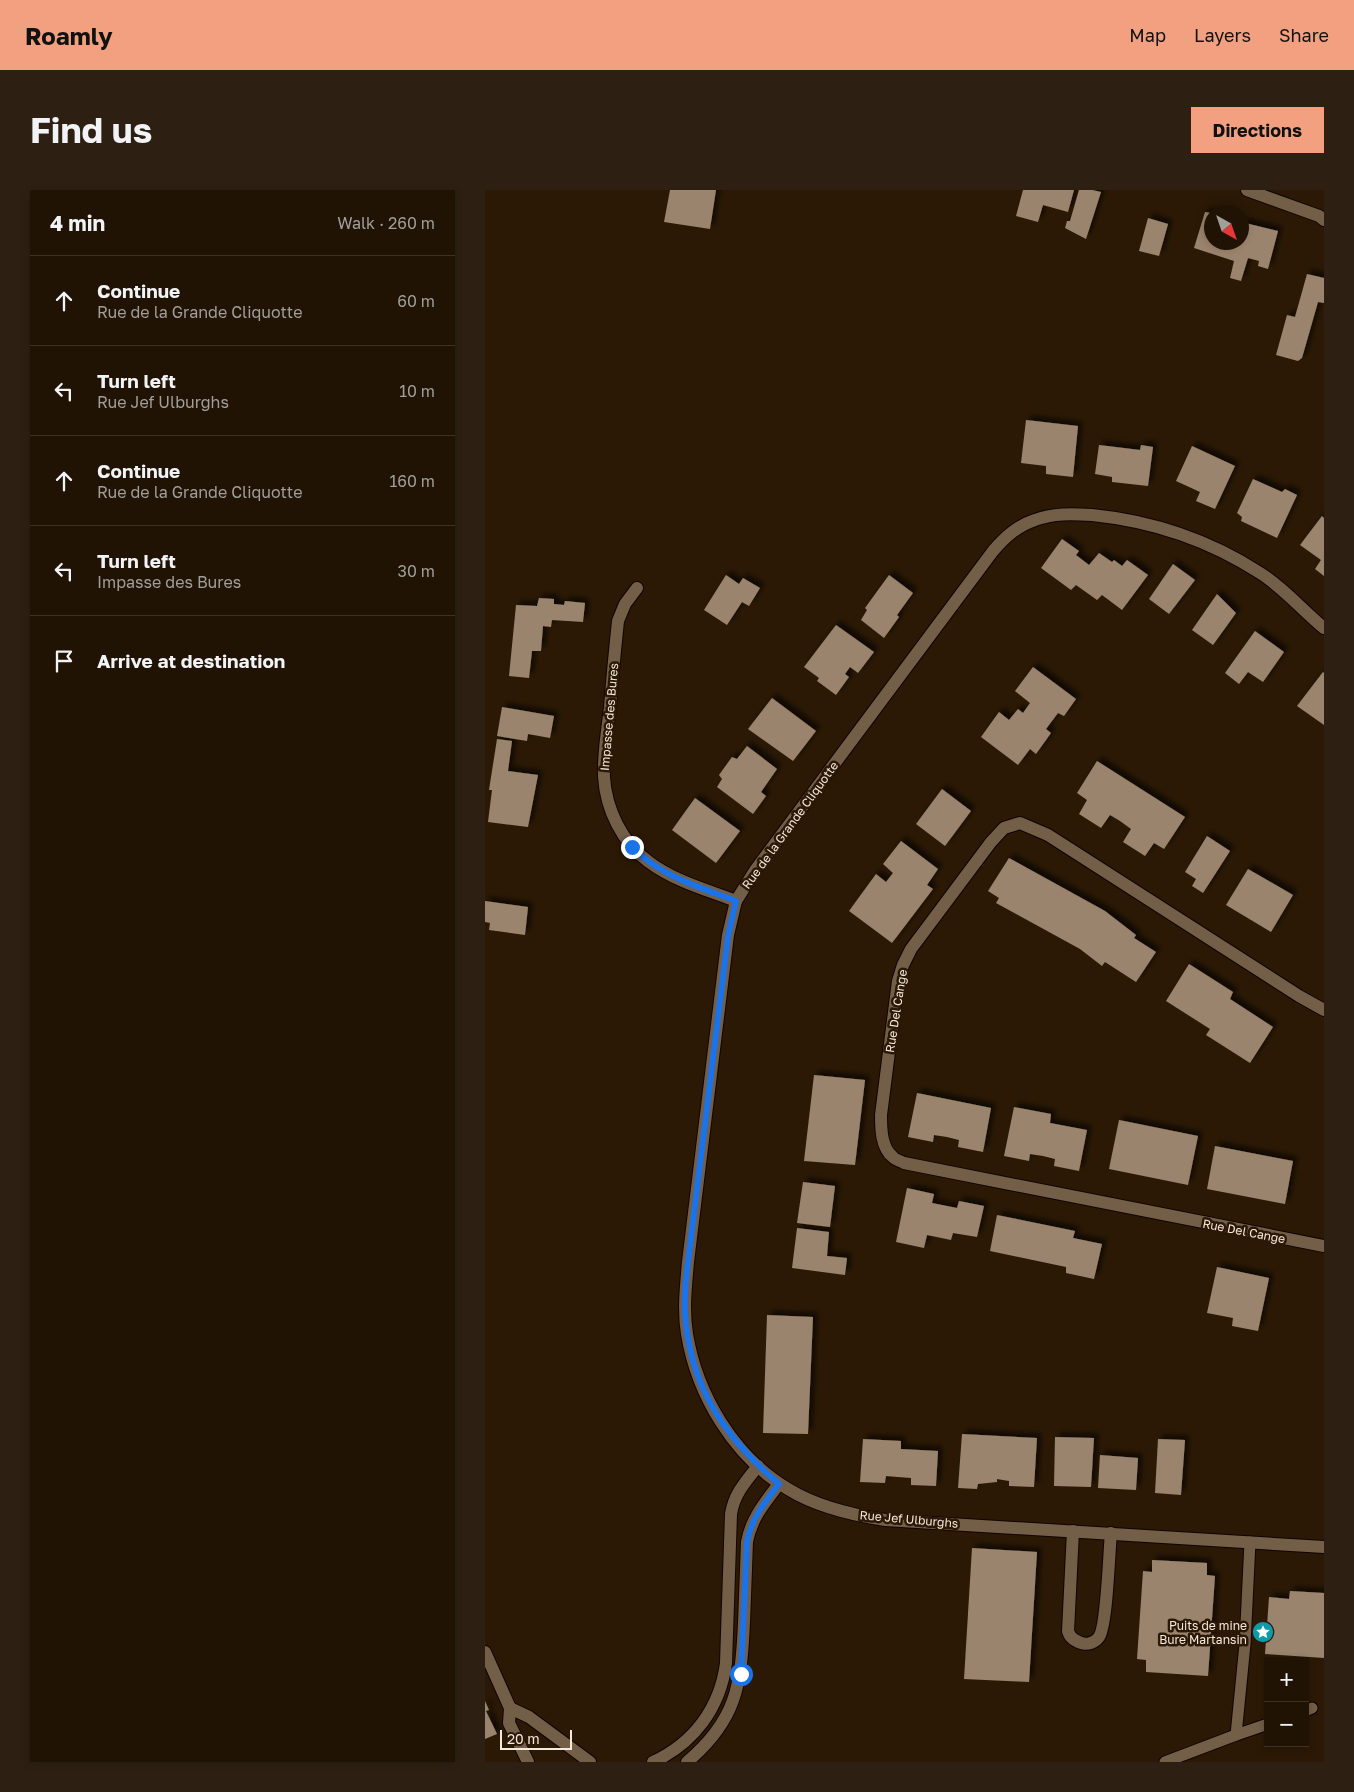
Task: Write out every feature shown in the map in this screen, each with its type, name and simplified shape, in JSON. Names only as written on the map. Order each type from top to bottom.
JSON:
[{"type":"street","points":[[1247,190],[1324,220]]},
{"type":"street","name":"Rue de la Grande Cliquotte","points":[[758,1466],[731,1437],[708,1400],[693,1360],[687,1333],[685,1310],[688,1262],[727,945],[736,901],[756,869],[993,551],[1005,537],[1019,527],[1037,519],[1058,514],[1080,514],[1121,519],[1169,529],[1225,553],[1256,570],[1324,628]]},
{"type":"street","name":"Impasse des Bures","points":[[637,588],[625,604],[619,621],[604,768],[606,790],[611,811],[628,842],[650,863],[669,874],[736,901]]},
{"type":"street","name":"Rue Del Cange","points":[[1324,1010],[1299,996],[1048,834],[1020,823],[1004,828],[991,842],[922,933],[903,965],[898,981],[881,1115],[881,1130],[885,1145],[893,1157],[904,1163],[1324,1246]]},
{"type":"street","points":[[653,1762],[674,1751],[696,1732],[705,1721],[716,1699],[724,1676],[733,1502],[738,1491],[758,1466]]},
{"type":"street","name":"Rue Jef Ulburghs","points":[[758,1466],[779,1484],[800,1496],[841,1511],[885,1520],[1324,1547]]},
{"type":"street","points":[[687,1762],[711,1740],[721,1726],[729,1713],[738,1689],[743,1660],[749,1529],[757,1514],[779,1484]]},
{"type":"street","points":[[1073,1531],[1068,1631],[1070,1637],[1084,1644],[1093,1642],[1099,1637],[1104,1622],[1111,1533]]},
{"type":"street","points":[[485,1652],[510,1708],[509,1724],[528,1762]]},
{"type":"street","points":[[510,1708],[529,1717],[590,1762]]},
{"type":"lane","points":[[1236,1735],[1245,1644],[1250,1542]]},
{"type":"lane","points":[[1165,1762],[1264,1725]]},
{"type":"building","points":[[670,190],[716,190],[710,229],[664,222]]},
{"type":"building","points":[[1023,190],[1074,190],[1068,212],[1043,205],[1038,222],[1016,216]]},
{"type":"building","points":[[1079,190],[1101,192],[1086,239],[1065,228],[1067,221],[1070,221]]},
{"type":"building","points":[[1204,215],[1204,250],[1249,250],[1249,224],[1278,231],[1268,269],[1258,266],[1259,261],[1248,258],[1241,281],[1230,278],[1234,261],[1194,248]]},
{"type":"building","points":[[1148,218],[1168,224],[1159,256],[1139,251]]},
{"type":"building","points":[[1307,274],[1324,278],[1324,303],[1318,302],[1302,358],[1298,361],[1276,355],[1287,315],[1295,317]]},
{"type":"building","points":[[1026,420],[1078,426],[1073,477],[1046,474],[1046,466],[1021,463]]},
{"type":"building","points":[[1099,445],[1140,450],[1141,445],[1153,447],[1148,486],[1112,482],[1112,477],[1095,474]]},
{"type":"building","points":[[1192,446],[1235,466],[1215,509],[1196,501],[1200,492],[1176,481]]},
{"type":"building","points":[[1253,479],[1282,492],[1285,489],[1297,495],[1277,538],[1241,521],[1242,517],[1237,513]]},
{"type":"building","points":[[1322,516],[1324,518],[1324,576],[1315,569],[1321,560],[1300,545]]},
{"type":"building","points":[[1062,539],[1079,551],[1076,555],[1089,565],[1099,553],[1122,566],[1127,560],[1148,575],[1122,610],[1102,595],[1097,600],[1076,585],[1071,590],[1041,568]]},
{"type":"building","points":[[1173,564],[1195,580],[1169,614],[1149,599]]},
{"type":"building","points":[[726,575],[739,584],[743,578],[760,588],[749,606],[742,602],[727,625],[704,610]]},
{"type":"building","points":[[889,575],[913,593],[897,615],[899,617],[884,638],[861,620],[867,610],[865,608]]},
{"type":"building","points":[[1217,594],[1236,613],[1213,645],[1192,630]]},
{"type":"building","points":[[539,598],[554,599],[554,604],[564,605],[565,601],[585,603],[583,622],[552,620],[551,627],[543,626],[541,651],[532,651],[529,678],[509,676],[516,605],[537,606]]},
{"type":"building","points":[[836,625],[874,652],[858,673],[850,667],[845,674],[849,677],[836,695],[817,681],[819,678],[804,667]]},
{"type":"building","points":[[1255,631],[1284,652],[1263,682],[1248,672],[1239,684],[1225,673]]},
{"type":"building","points":[[1033,667],[1076,699],[1064,716],[1058,713],[1046,729],[1051,733],[1036,754],[1030,749],[1018,765],[981,737],[999,712],[1009,720],[1018,709],[1023,713],[1030,703],[1015,691]]},
{"type":"building","points":[[1324,673],[1324,725],[1297,706]]},
{"type":"building","points":[[772,698],[816,731],[793,761],[748,729]]},
{"type":"building","points":[[502,707],[554,716],[550,738],[528,734],[527,741],[497,736]]},
{"type":"building","points":[[497,739],[512,741],[508,771],[538,775],[528,827],[488,822],[492,790],[489,790]]},
{"type":"building","points":[[747,746],[777,769],[761,792],[766,796],[753,814],[717,787],[722,779],[719,775],[732,757],[737,759]]},
{"type":"building","points":[[1097,761],[1185,817],[1164,849],[1154,843],[1145,856],[1123,842],[1131,829],[1120,821],[1110,815],[1101,828],[1079,814],[1087,800],[1077,793]]},
{"type":"building","points":[[942,789],[971,811],[945,846],[916,824]]},
{"type":"building","points":[[695,798],[740,831],[716,863],[672,830]]},
{"type":"building","points":[[1207,836],[1230,851],[1203,893],[1192,886],[1196,879],[1185,872]]},
{"type":"building","points":[[901,841],[938,869],[927,885],[933,889],[892,943],[849,911],[876,874],[886,882],[893,873],[883,864]]},
{"type":"building","points":[[1009,858],[1105,911],[1136,935],[1134,938],[1156,952],[1136,982],[1105,962],[1102,966],[1080,949],[996,903],[999,898],[988,891]]},
{"type":"building","points":[[1248,869],[1293,895],[1271,932],[1226,905]]},
{"type":"building","points":[[485,901],[528,907],[525,935],[489,930],[490,923],[485,922]]},
{"type":"building","points":[[1189,964],[1233,992],[1230,999],[1273,1027],[1250,1063],[1206,1035],[1210,1029],[1166,1001]]},
{"type":"building","points":[[814,1075],[865,1080],[855,1165],[804,1161]]},
{"type":"building","points":[[917,1093],[991,1108],[983,1152],[958,1147],[959,1140],[947,1137],[934,1135],[933,1142],[908,1137]]},
{"type":"building","points":[[1014,1107],[1051,1114],[1050,1123],[1087,1130],[1079,1171],[1054,1166],[1055,1159],[1043,1156],[1030,1154],[1029,1161],[1004,1156]]},
{"type":"building","points":[[1119,1120],[1198,1136],[1188,1185],[1109,1169]]},
{"type":"building","points":[[1215,1146],[1293,1161],[1285,1204],[1207,1189]]},
{"type":"building","points":[[803,1182],[835,1186],[830,1227],[797,1223]]},
{"type":"building","points":[[907,1188],[934,1194],[932,1203],[957,1208],[959,1201],[984,1206],[977,1237],[953,1233],[951,1240],[927,1235],[924,1248],[896,1242]]},
{"type":"building","points":[[997,1215],[1075,1231],[1073,1238],[1102,1244],[1094,1279],[1066,1273],[1066,1267],[990,1251]]},
{"type":"building","points":[[797,1228],[829,1232],[827,1256],[847,1258],[845,1275],[792,1268]]},
{"type":"building","points":[[1217,1267],[1269,1278],[1258,1331],[1232,1326],[1233,1318],[1207,1313]]},
{"type":"building","points":[[767,1315],[813,1317],[808,1434],[763,1433]]},
{"type":"building","points":[[962,1434],[1037,1438],[1034,1487],[1009,1486],[1009,1481],[997,1479],[997,1482],[978,1484],[977,1489],[958,1488]]},
{"type":"building","points":[[1055,1437],[1094,1438],[1091,1487],[1054,1486]]},
{"type":"building","points":[[863,1439],[901,1441],[901,1449],[938,1451],[936,1486],[911,1485],[911,1478],[886,1476],[885,1483],[860,1482]]},
{"type":"building","points":[[1158,1439],[1185,1440],[1181,1495],[1155,1493]]},
{"type":"building","points":[[1100,1455],[1138,1458],[1136,1490],[1098,1488]]},
{"type":"building","points":[[972,1548],[1037,1552],[1029,1682],[964,1679]]},
{"type":"building","points":[[1152,1560],[1207,1563],[1207,1575],[1215,1576],[1208,1676],[1146,1672],[1146,1660],[1137,1659],[1143,1571],[1152,1572]]},
{"type":"building","points":[[1290,1591],[1324,1593],[1324,1658],[1265,1654],[1269,1597],[1289,1599]]},
{"type":"building","points":[[485,1701],[489,1710],[486,1711],[497,1734],[485,1739]]},
{"type":"place","name":"Puits de mine Bure Martansin","points":[[1263,1632]]},
{"type":"route","points":[[632,847],[650,863],[669,874],[736,901],[728,936],[688,1262],[685,1310],[687,1333],[693,1360],[708,1400],[731,1437],[758,1466],[779,1484],[757,1514],[749,1529],[741,1674]]}]
